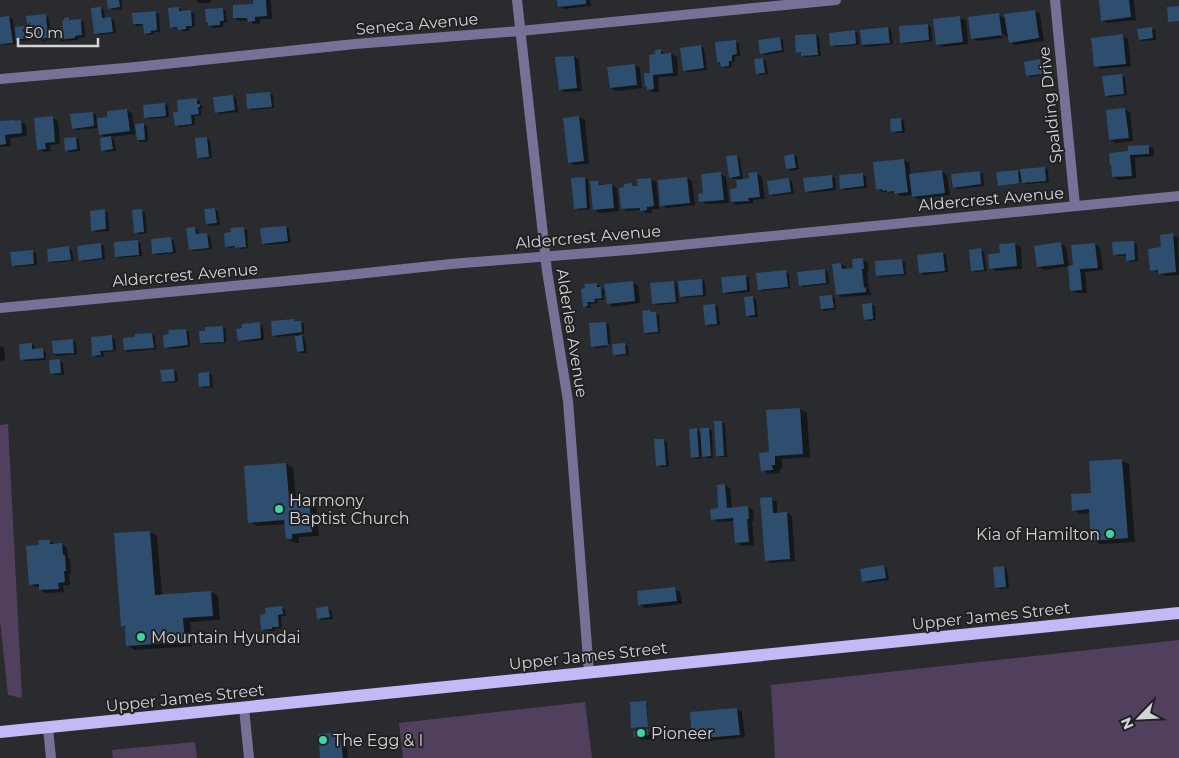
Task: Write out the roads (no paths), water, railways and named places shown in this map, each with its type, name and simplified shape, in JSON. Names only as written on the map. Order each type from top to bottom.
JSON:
[{"type":"main road","name":"Upper James Street","points":[[0,732],[1179,613]]},
{"type":"street","name":"Alderlea Avenue","points":[[516,0],[547,271],[568,401],[589,672]]},
{"type":"street","name":"Seneca Avenue","points":[[0,80],[355,44],[520,31],[836,0]]},
{"type":"street","name":"Spalding Drive","points":[[1054,0],[1075,206]]},
{"type":"street","name":"Aldercrest Avenue","points":[[0,308],[451,264],[640,249],[1179,196]]},
{"type":"street","points":[[244,708],[249,758]]},
{"type":"street","points":[[48,728],[51,758]]},
{"type":"place","name":"Harmony Baptist Church","points":[[279,509]]},
{"type":"place","name":"Kia of Hamilton","points":[[1110,534]]},
{"type":"place","name":"Mountain Hyundai","points":[[141,637]]},
{"type":"place","name":"Pioneer","points":[[641,733]]},
{"type":"place","name":"The Egg & I","points":[[323,740]]}]
